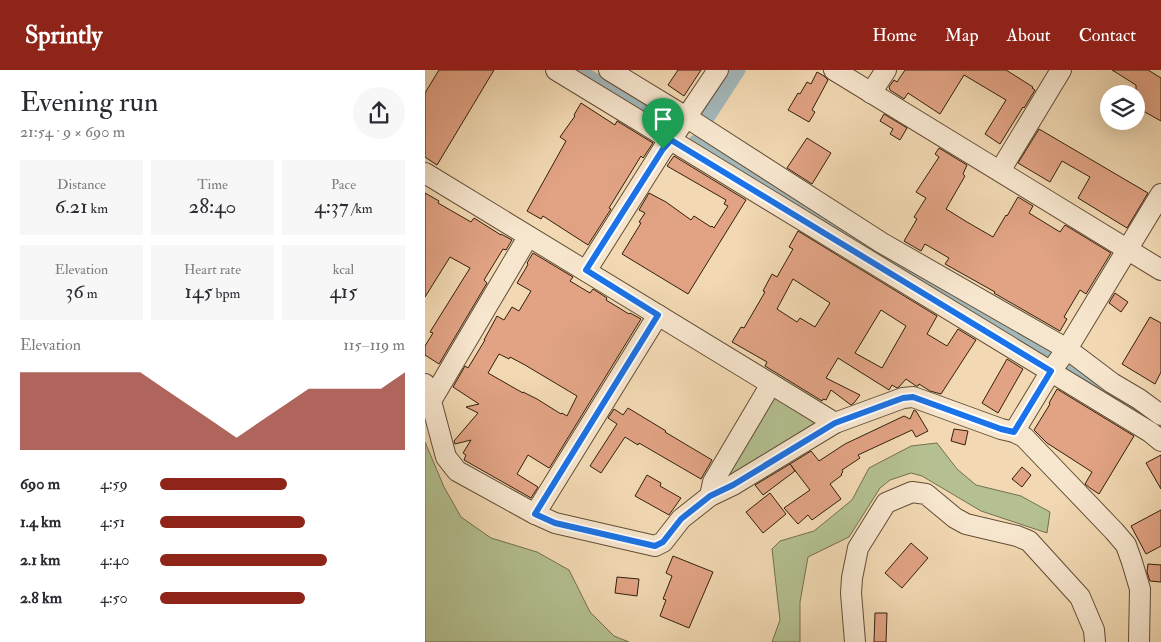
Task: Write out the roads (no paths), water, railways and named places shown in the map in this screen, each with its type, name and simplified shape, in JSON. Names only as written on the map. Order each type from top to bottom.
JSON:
[{"type":"street","points":[[556,70],[678,129],[882,242],[1059,360],[1161,441]]},
{"type":"street","points":[[609,70],[678,129],[1059,360],[1112,383],[1161,415]]},
{"type":"street","points":[[586,270],[663,149],[718,70]]},
{"type":"street","points":[[833,70],[1161,270]]},
{"type":"street","points":[[871,93],[886,70]]},
{"type":"street","points":[[1000,171],[1061,70]]},
{"type":"street","points":[[425,173],[835,423]]},
{"type":"street","points":[[1014,432],[1161,194]]},
{"type":"street","points":[[528,237],[428,392],[447,457],[457,471],[555,523],[655,546],[663,542],[681,519],[710,496],[733,485],[835,423],[903,398],[913,397],[1024,437],[1108,524],[1126,545],[1140,589],[1139,642]]},
{"type":"street","points":[[535,514],[658,315]]},
{"type":"street","points":[[710,496],[713,482],[771,384]]},
{"type":"street","points":[[855,642],[851,593],[858,548],[886,503],[912,492],[925,494],[955,518],[966,524],[1017,536],[1029,541],[1080,598],[1094,630],[1095,642]]},
{"type":"waterway","points":[[577,70],[665,123]]},
{"type":"waterway","points":[[705,121],[738,70]]},
{"type":"waterway","points":[[696,142],[1033,349],[1152,418]]}]
